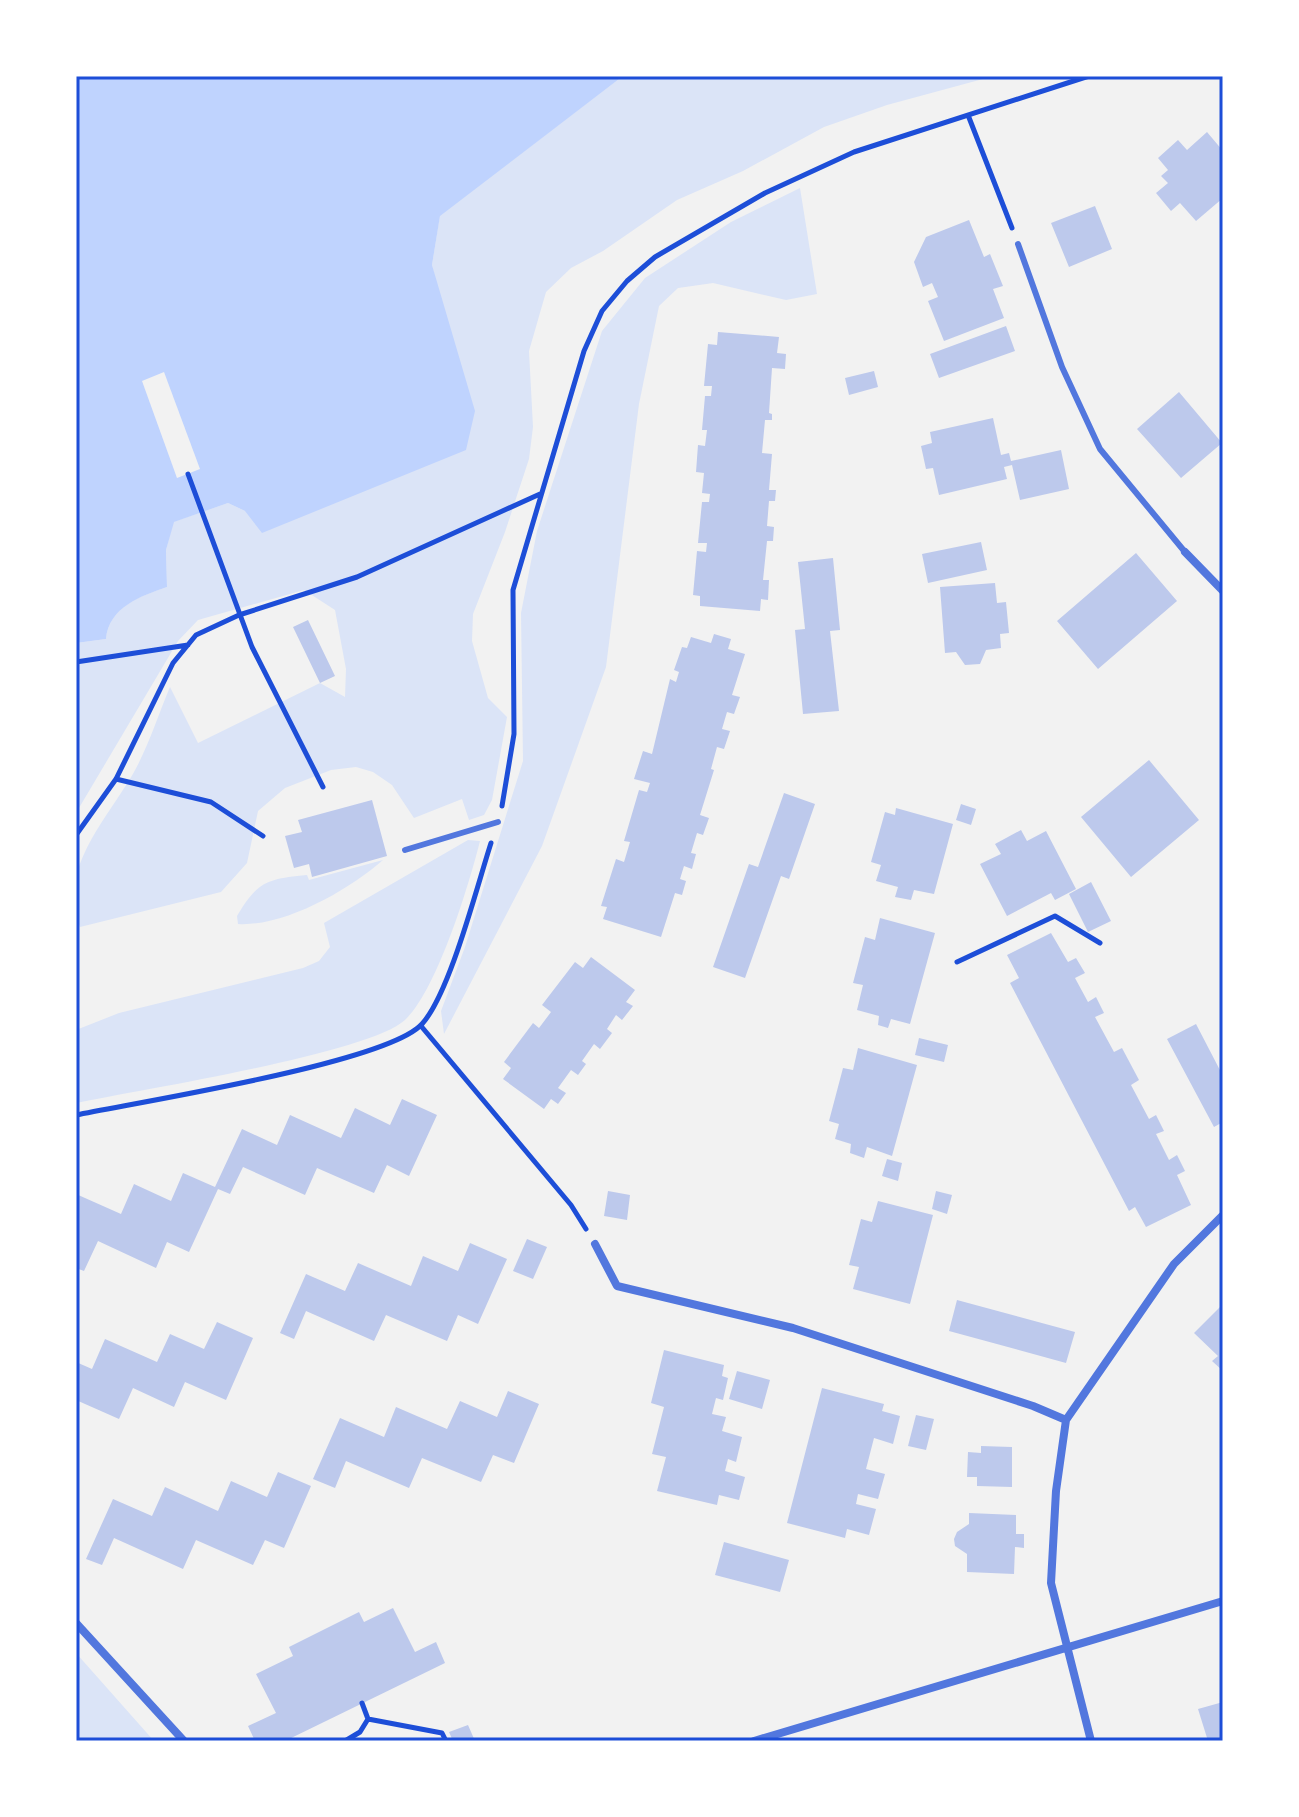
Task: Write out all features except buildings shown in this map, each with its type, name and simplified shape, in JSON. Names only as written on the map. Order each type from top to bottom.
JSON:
[{"type":"street","points":[[1185,552],[1223,591]]},
{"type":"street","points":[[1091,1741],[1051,1583],[1056,1491],[1066,1420],[1174,1264],[1223,1215]]},
{"type":"street","points":[[595,1244],[617,1286],[793,1328],[1066,1420]]},
{"type":"street","points":[[754,1741],[1223,1601]]},
{"type":"street","points":[[76,1623],[184,1741]]},
{"type":"lane","points":[[1018,244],[1062,367],[1100,449],[1185,552]]},
{"type":"lane","points":[[405,850],[498,822]]},
{"type":"path","points":[[76,1115],[305,1068],[370,1051],[421,1026],[442,989],[498,822],[514,734],[513,590],[584,351],[602,311],[627,281],[655,257],[765,193],[854,152],[1089,76]]},
{"type":"path","points":[[968,115],[1018,244]]},
{"type":"path","points":[[188,474],[239,615],[323,787]]},
{"type":"path","points":[[76,835],[116,779],[173,663],[196,635],[239,615],[279,605],[357,577],[541,494]]},
{"type":"path","points":[[76,662],[188,645]]},
{"type":"path","points":[[116,779],[211,802],[263,836]]},
{"type":"path","points":[[957,962],[1055,916],[1100,943]]},
{"type":"path","points":[[421,1026],[571,1205],[595,1244]]},
{"type":"path","points":[[362,1703],[368,1719]]},
{"type":"path","points":[[345,1741],[360,1732],[368,1719]]},
{"type":"path","points":[[368,1719],[442,1733],[446,1741]]},
{"type":"shaded area","points":[[623,76],[994,76],[887,105],[824,127],[743,171],[677,200],[603,251],[571,268],[546,292],[529,351],[533,427],[529,459],[473,614],[472,641],[488,698],[507,717],[492,800],[484,815],[469,820],[462,799],[414,818],[392,785],[373,772],[356,767],[331,770],[285,788],[258,811],[247,863],[221,892],[80,927],[74,906],[74,885],[80,865],[88,845],[139,762],[170,687],[198,743],[320,683],[345,697],[346,669],[335,610],[304,590],[198,620],[178,641],[76,813],[76,643],[106,639],[113,619],[128,604],[167,587],[166,550],[173,522],[228,503],[245,511],[442,307],[432,265],[440,215]]},
{"type":"shaded area","points":[[800,188],[817,294],[786,300],[713,283],[678,288],[659,306],[639,404],[606,667],[542,846],[444,1034],[441,1011],[465,947],[523,761],[521,613],[537,531],[602,331],[645,278],[731,222]]},
{"type":"shaded area","points":[[468,840],[480,841],[460,909],[429,986],[405,1020],[383,1033],[301,1058],[76,1103],[76,1030],[119,1013],[303,968],[319,961],[330,947],[324,923]]},
{"type":"shaded area","points":[[383,860],[334,894],[295,913],[256,923],[238,924],[237,916],[244,904],[265,884],[307,875],[309,880]]},
{"type":"shaded area","points":[[76,1653],[154,1741],[76,1741]]},
{"type":"water","points":[[76,76],[623,76],[440,216],[432,265],[475,411],[466,450],[262,533],[245,511],[228,503],[174,522],[166,550],[167,587],[128,604],[113,619],[106,639],[76,643]]},
{"type":"pier","points":[[164,372],[200,469],[177,478],[142,381]]}]
